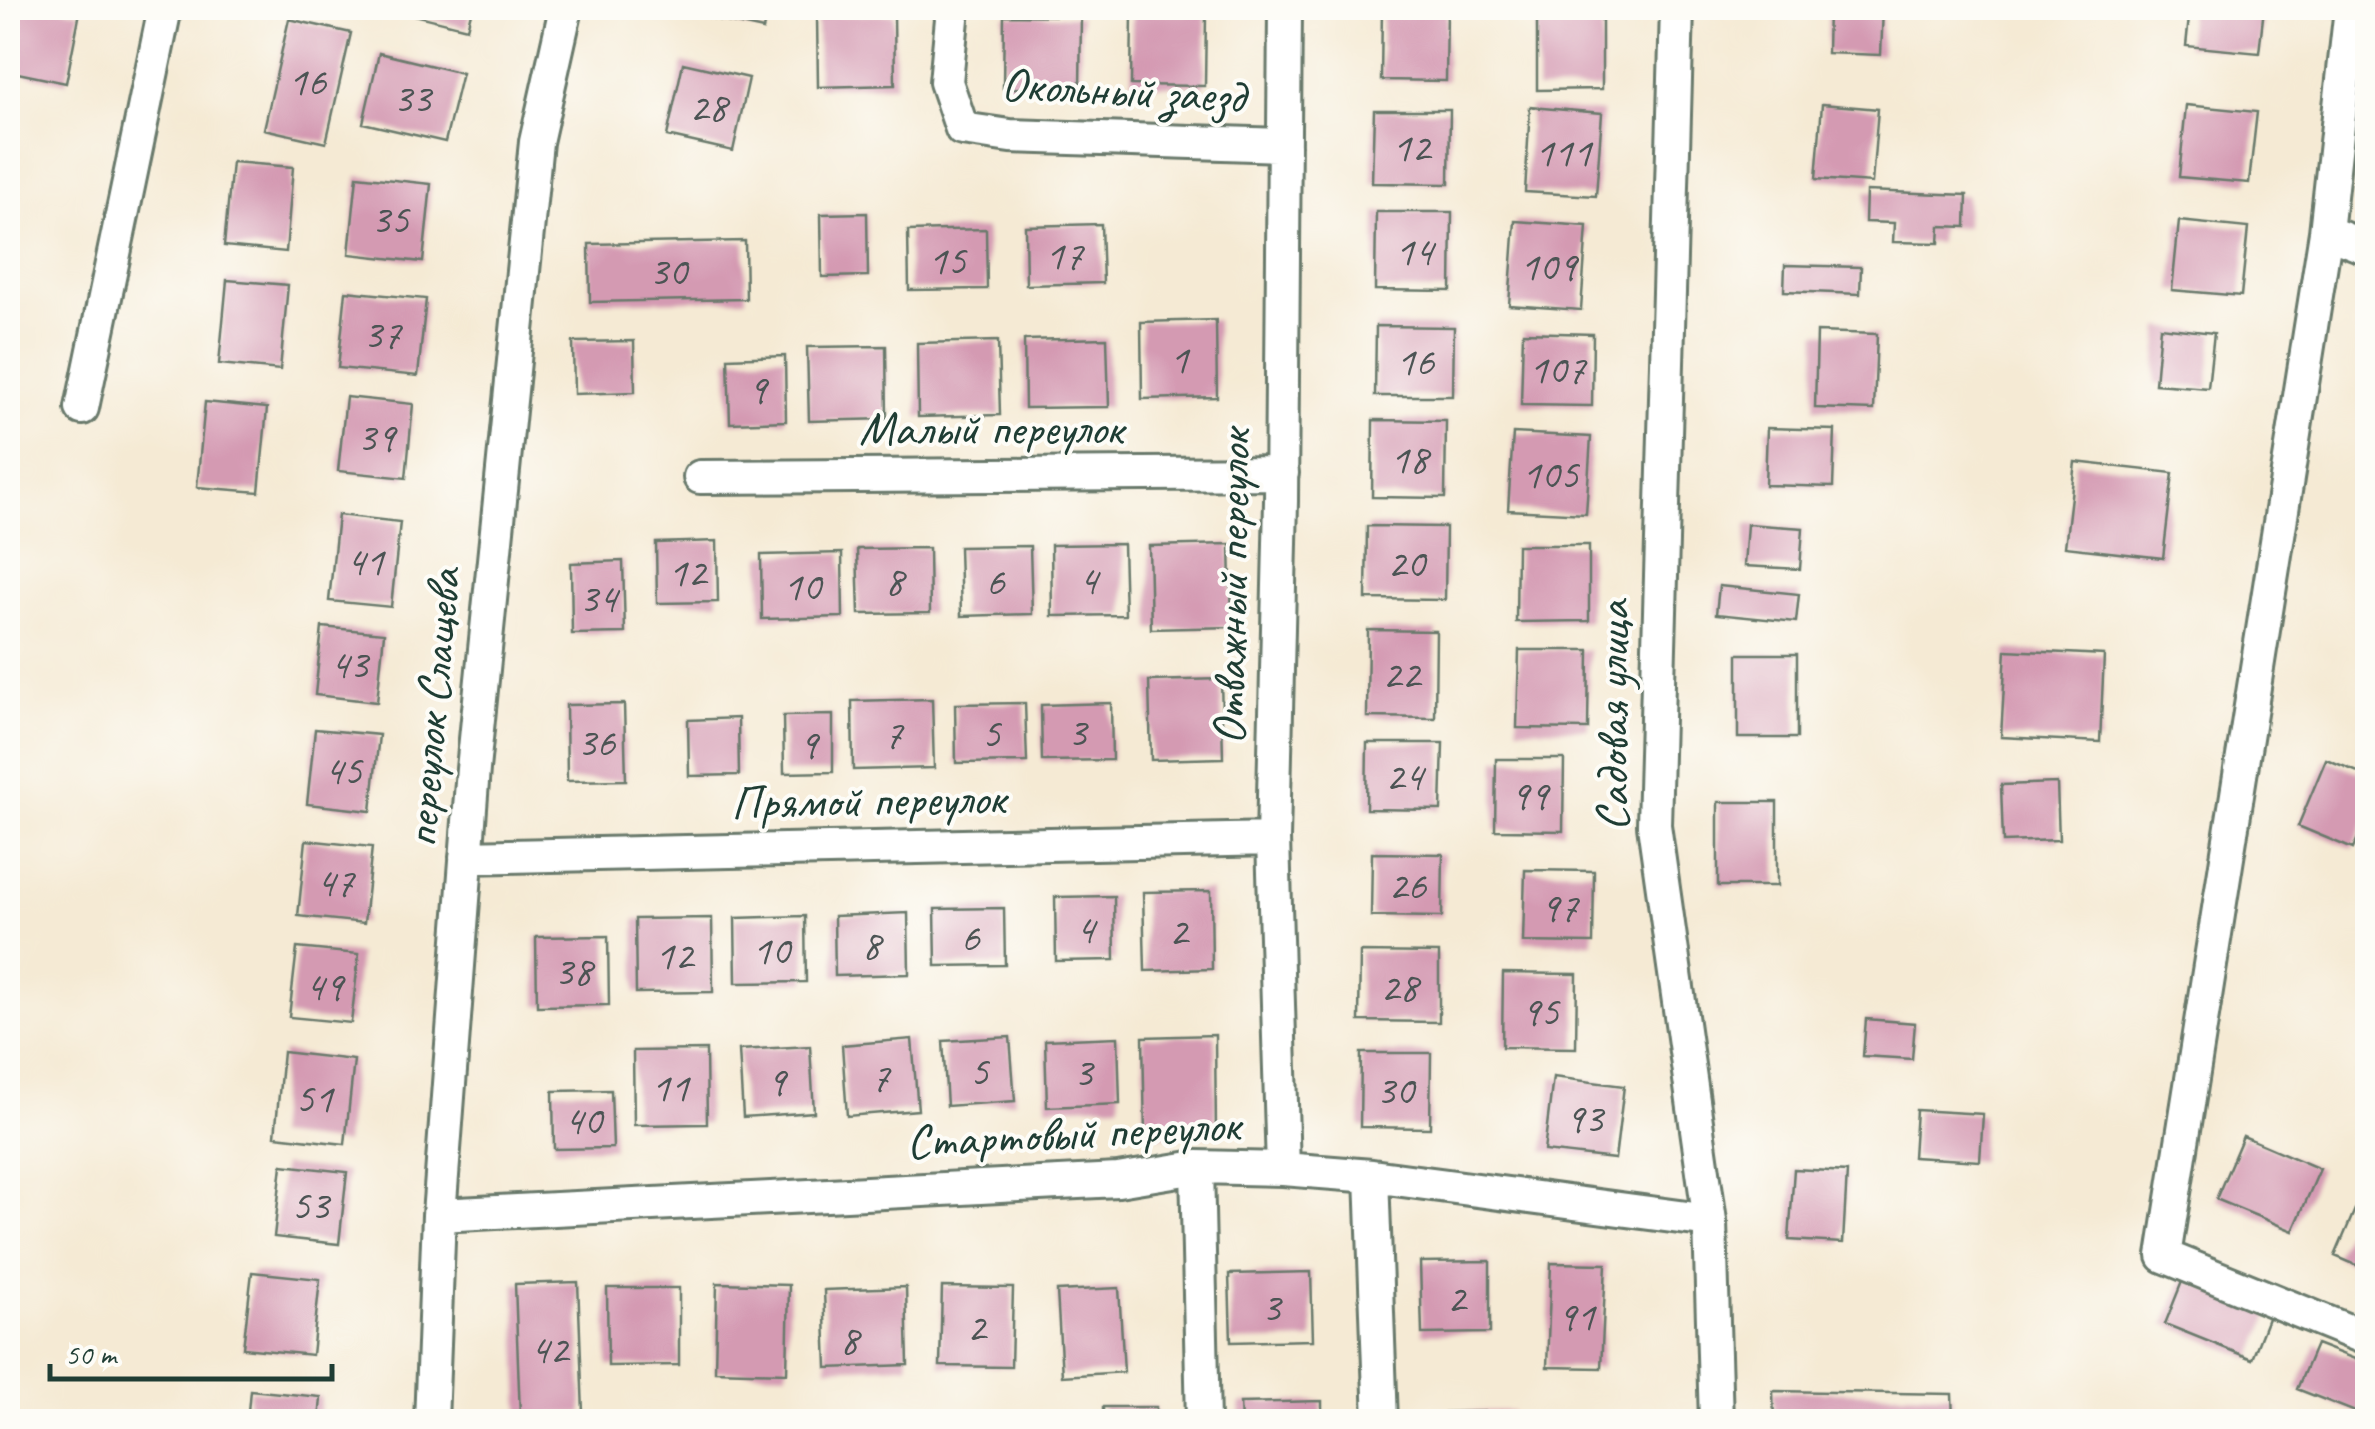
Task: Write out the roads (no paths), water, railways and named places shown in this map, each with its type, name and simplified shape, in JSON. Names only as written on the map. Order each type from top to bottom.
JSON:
[{"type":"street","points":[[82,408],[165,8]]},
{"type":"street","name":"переулок Слащева","points":[[431,1422],[439,1215],[466,857],[536,142],[566,8]]},
{"type":"street","name":"Окольный заезд","points":[[953,8],[946,82],[962,128],[1010,136],[1284,144]]},
{"type":"street","name":"Отважный переулок","points":[[1283,1169],[1272,839],[1282,473],[1285,8]]},
{"type":"street","name":"Садовая улица","points":[[1677,8],[1654,824],[1710,1221],[1716,1422]]},
{"type":"street","points":[[2351,8],[2326,232],[2164,1256],[2368,1339]]},
{"type":"street","points":[[2326,232],[2368,248]]},
{"type":"street","name":"Малый переулок","points":[[700,478],[1282,473]]},
{"type":"street","name":"Прямой переулок","points":[[466,857],[1272,839]]},
{"type":"street","points":[[1197,1167],[1203,1422]]},
{"type":"street","name":"Стартовый переулок","points":[[439,1215],[1118,1180],[1197,1167],[1372,1176],[1710,1221]]},
{"type":"street","points":[[1372,1176],[1381,1422]]}]
